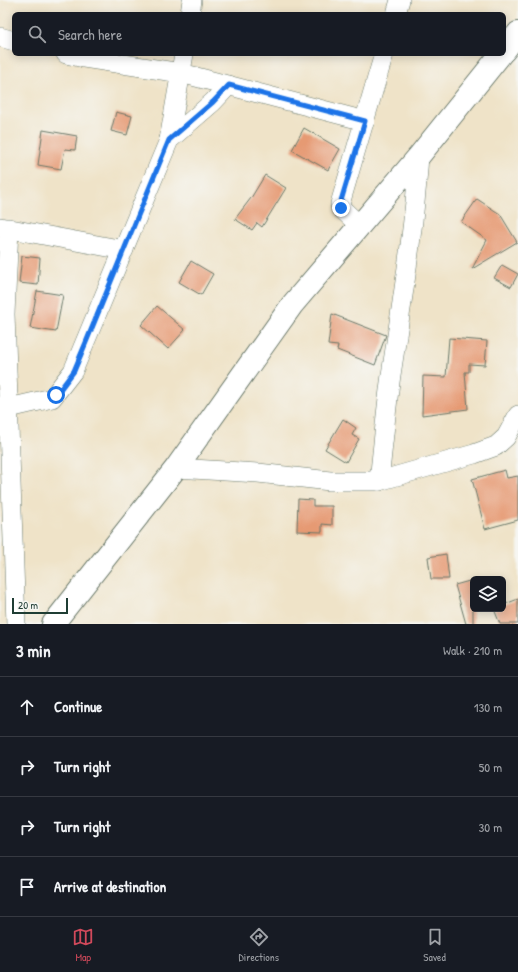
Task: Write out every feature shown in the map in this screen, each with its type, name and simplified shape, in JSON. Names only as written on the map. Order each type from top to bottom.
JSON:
[{"type":"street","points":[[190,12],[192,0]]},
{"type":"street","points":[[397,12],[400,0]]},
{"type":"street","points":[[506,48],[518,33]]},
{"type":"street","points":[[0,37],[12,40]]},
{"type":"street","points":[[75,56],[181,73],[365,121]]},
{"type":"street","points":[[9,408],[52,398],[69,377],[87,340],[169,140],[184,56]]},
{"type":"street","points":[[359,225],[341,208],[340,204],[383,56]]},
{"type":"street","points":[[53,624],[176,468],[292,305],[419,156],[499,56]]},
{"type":"street","points":[[169,140],[213,102],[229,85]]},
{"type":"street","points":[[379,481],[391,376],[412,242],[419,156]]},
{"type":"street","points":[[16,624],[5,314],[5,228],[124,250]]},
{"type":"street","points":[[176,468],[258,473],[330,481],[379,481],[474,454],[496,446],[506,437],[518,415]]},
{"type":"building","points":[[116,112],[132,116],[127,135],[111,131]]},
{"type":"building","points":[[304,128],[340,149],[328,170],[292,150]]},
{"type":"building","points":[[43,130],[77,136],[75,150],[65,149],[61,169],[38,165]]},
{"type":"building","points":[[265,175],[286,188],[262,227],[257,223],[252,230],[235,219],[251,198]]},
{"type":"building","points":[[477,199],[500,214],[517,242],[472,269],[487,240],[461,222]]},
{"type":"building","points":[[22,256],[40,258],[38,285],[19,283]]},
{"type":"building","points":[[191,261],[213,274],[201,295],[179,282]]},
{"type":"building","points":[[502,265],[518,274],[511,287],[494,278]]},
{"type":"building","points":[[37,291],[63,295],[56,332],[30,328]]},
{"type":"building","points":[[157,306],[185,330],[168,349],[141,325]]},
{"type":"building","points":[[332,314],[386,335],[375,365],[337,350],[338,346],[328,345]]},
{"type":"building","points":[[449,338],[487,341],[485,365],[469,364],[469,372],[465,372],[468,409],[422,415],[423,376],[446,377]]},
{"type":"building","points":[[343,419],[356,428],[352,435],[359,439],[346,462],[325,449]]},
{"type":"building","points":[[505,470],[507,478],[518,476],[518,520],[485,529],[472,479]]},
{"type":"building","points":[[298,499],[313,500],[313,506],[332,506],[332,525],[322,524],[322,532],[297,531]]},
{"type":"building","points":[[446,554],[449,579],[431,579],[428,557]]},
{"type":"building","points":[[470,581],[470,612],[473,612],[473,624],[466,624],[455,585]]},
{"type":"building","points":[[518,599],[518,624],[500,624],[495,612],[506,612],[506,604]]},
{"type":"route","points":[[56,395],[74,371],[169,140],[213,102],[229,85],[365,121],[340,204],[341,208]]}]
